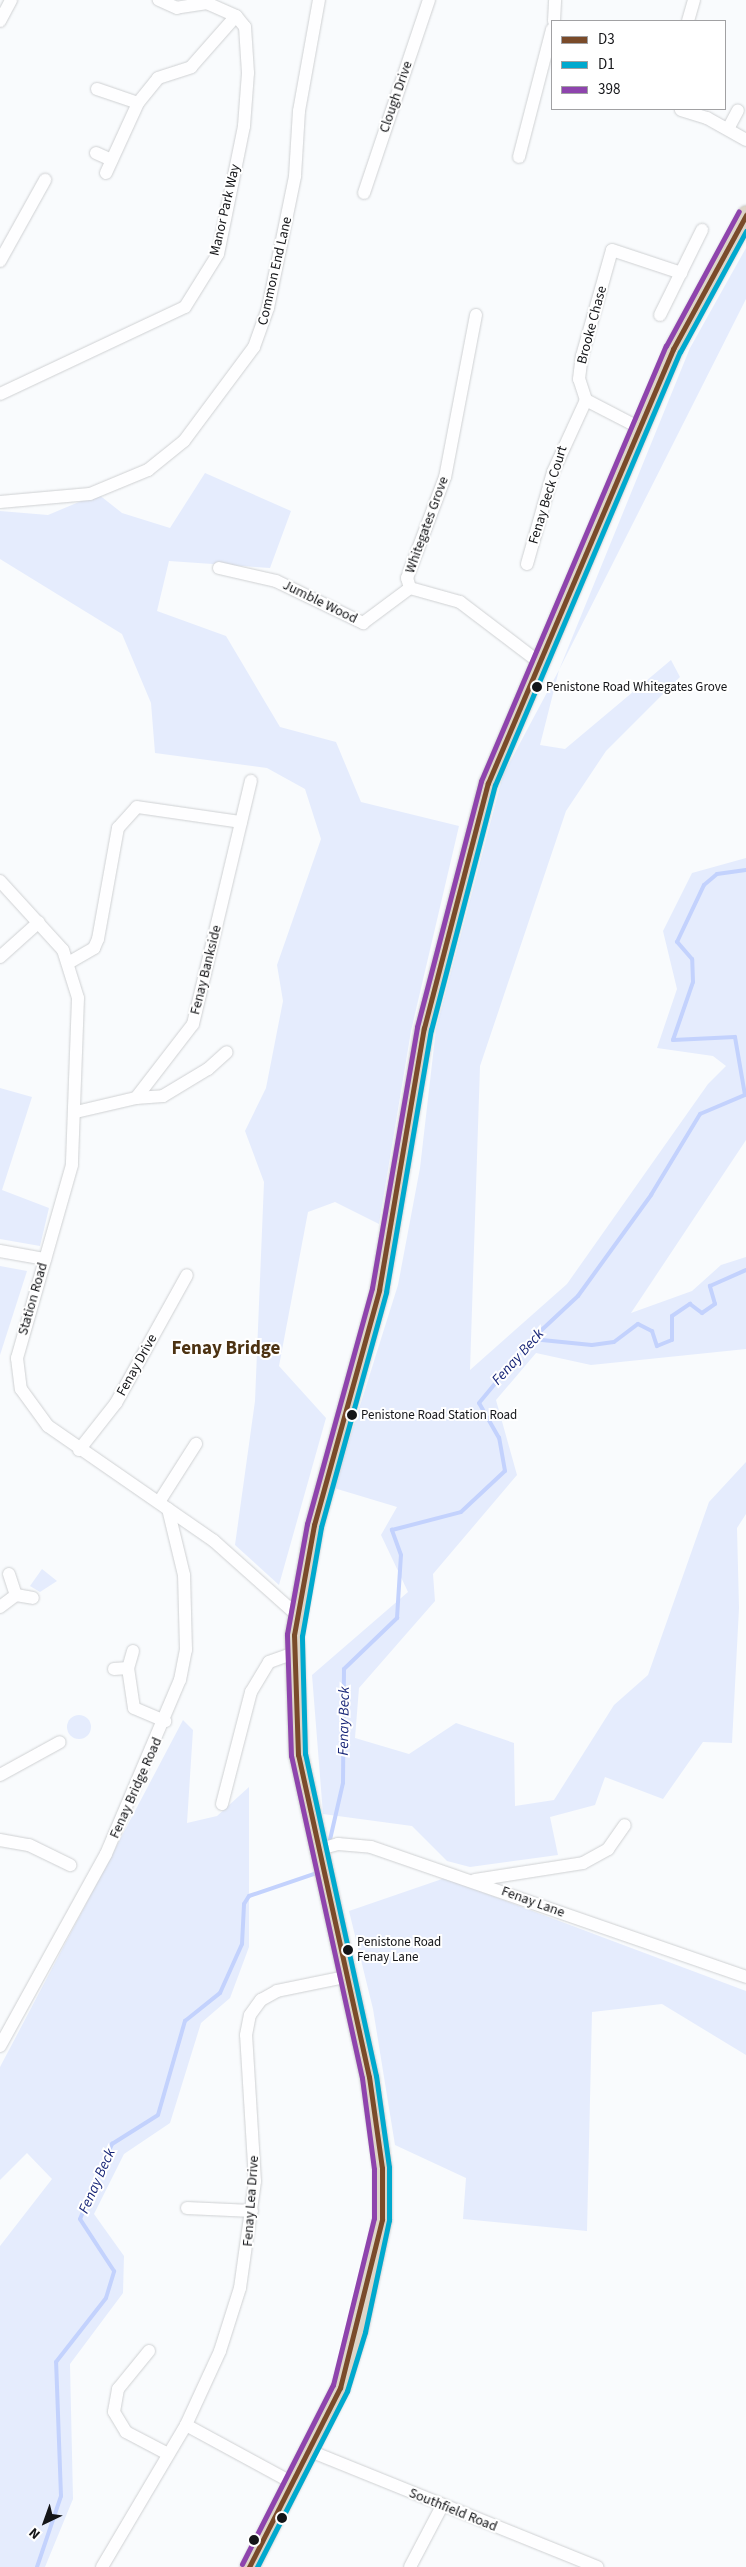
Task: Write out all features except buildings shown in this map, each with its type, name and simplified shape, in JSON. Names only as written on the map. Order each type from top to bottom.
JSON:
[{"type":"highway","points":[[250,2567],[340,2388],[356,2338],[382,2219],[379,2132],[346,1977],[316,1850],[298,1755],[294,1654],[296,1614],[314,1525],[379,1290],[424,1028],[488,782],[536,660],[673,348],[746,215]]},
{"type":"street","points":[[0,21],[11,0]]},
{"type":"street","points":[[106,173],[138,103],[158,78],[191,67],[236,16],[207,3],[177,8],[159,0]]},
{"type":"street","name":"Common End Lane","points":[[0,502],[90,494],[148,470],[184,441],[254,347],[268,308],[295,176],[299,111],[319,0]]},
{"type":"street","name":"Clough Drive","points":[[364,194],[429,0]]},
{"type":"street","points":[[554,20],[555,0]]},
{"type":"street","points":[[688,20],[694,0]]},
{"type":"street","name":"Manor Park Way","points":[[0,394],[186,308],[218,254],[244,126],[248,73],[246,27],[236,16]]},
{"type":"street","points":[[520,156],[551,33]]},
{"type":"street","points":[[97,89],[138,103]]},
{"type":"street","points":[[682,110],[728,129],[746,140]]},
{"type":"street","points":[[728,129],[738,110]]},
{"type":"street","points":[[96,153],[112,160]]},
{"type":"street","points":[[0,260],[45,180]]},
{"type":"street","points":[[660,315],[702,230]]},
{"type":"street","name":"Brooke Chase","points":[[586,400],[579,379],[582,356],[612,250],[681,273]]},
{"type":"street","name":"Whitegates Grove","points":[[476,316],[445,477],[407,578],[410,588],[460,602],[536,660]]},
{"type":"street","points":[[586,400],[638,427]]},
{"type":"street","name":"Fenay Beck Court","points":[[527,564],[553,472],[586,400]]},
{"type":"street","name":"Jumble Wood","points":[[219,568],[276,581],[363,623],[410,588]]},
{"type":"street","name":"Fenay Bankside","points":[[136,1098],[193,1024],[251,781]]},
{"type":"street","points":[[70,962],[94,948],[98,939],[118,828],[137,807],[241,822]]},
{"type":"street","name":"Station Road","points":[[0,881],[39,922],[70,962],[78,998],[76,1112],[72,1165],[17,1358],[17,1375],[36,1414],[79,1450],[214,1541],[296,1614]]},
{"type":"street","points":[[0,957],[39,922]]},
{"type":"street","points":[[76,1112],[136,1098],[163,1096],[208,1069],[227,1052]]},
{"type":"street","points":[[0,1251],[45,1259]]},
{"type":"street","name":"Fenay Drive","points":[[79,1450],[116,1403],[187,1275]]},
{"type":"street","points":[[163,1505],[196,1444]]},
{"type":"street","name":"Fenay Bridge Road","points":[[0,2046],[82,1901],[165,1721],[186,1650],[184,1575],[163,1505]]},
{"type":"street","points":[[10,1574],[16,1595]]},
{"type":"street","points":[[0,1607],[16,1595],[33,1598]]},
{"type":"street","points":[[133,1651],[128,1668],[134,1708],[165,1721]]},
{"type":"street","points":[[222,1804],[251,1692],[269,1662],[294,1654]]},
{"type":"street","points":[[114,1669],[128,1668]]},
{"type":"street","points":[[0,1775],[60,1742]]},
{"type":"street","points":[[472,1881],[583,1863],[608,1849],[625,1825]]},
{"type":"street","points":[[0,1840],[29,1845],[70,1865]]},
{"type":"street","name":"Fenay Lane","points":[[316,1850],[338,1844],[371,1847],[746,1977]]},
{"type":"street","name":"Fenay Lea Drive","points":[[102,2567],[166,2453],[186,2424],[232,2318],[252,2211],[255,2158],[246,2035],[250,2016],[261,2000],[277,1991],[346,1977]]},
{"type":"street","points":[[187,2208],[252,2211]]},
{"type":"street","points":[[149,2351],[127,2370],[115,2397],[117,2421],[134,2437],[166,2453]]},
{"type":"street","points":[[186,2424],[293,2483]]},
{"type":"street","name":"Southfield Road","points":[[310,2451],[442,2506],[597,2567]]},
{"type":"street","points":[[410,2567],[442,2506]]},
{"type":"shaded area","points":[[746,248],[746,299],[559,670],[690,348]]},
{"type":"shaded area","points":[[205,473],[291,511],[270,568],[169,561],[157,611],[226,636],[280,727],[336,742],[361,802],[459,826],[411,1031],[379,1224],[335,1202],[308,1212],[279,1366],[326,1418],[279,1585],[235,1545],[255,1401],[264,1182],[245,1131],[266,1088],[283,1001],[277,965],[321,839],[305,789],[267,768],[155,753],[151,703],[122,634],[0,559],[0,511],[48,515],[98,494],[122,513],[170,528]]},
{"type":"shaded area","points":[[671,660],[680,677],[606,751],[566,811],[480,1066],[470,1370],[567,1284],[708,1084],[726,1066],[713,1056],[657,1048],[677,989],[663,931],[692,873],[746,858],[746,1140],[631,1313],[692,1291],[721,1265],[746,1257],[746,1349],[591,1365],[536,1353],[496,1400],[517,1475],[433,1574],[435,1601],[359,1688],[355,1738],[409,1754],[456,1723],[514,1743],[515,1806],[554,1800],[614,1705],[648,1675],[709,1502],[746,1462],[746,1514],[737,1528],[739,1608],[732,1743],[703,1742],[663,1799],[605,1777],[595,1805],[550,1817],[558,1855],[470,1867],[447,1861],[412,1826],[323,1814],[312,1675],[408,1592],[381,1535],[397,1507],[334,1488],[398,1285],[420,1168],[436,1029],[503,775],[559,670],[540,745],[565,749]]},
{"type":"shaded area","points":[[0,1088],[32,1097],[2,1190],[49,1208],[40,1246],[0,1239]]},
{"type":"shaded area","points":[[0,1266],[27,1271],[0,1355]]},
{"type":"shaded area","points":[[42,1569],[57,1581],[40,1592],[30,1586]]},
{"type":"shaded area","points":[[79,1715],[84,1716],[90,1722],[90,1732],[84,1738],[79,1739],[74,1738],[68,1732],[67,1727],[68,1722],[74,1716]]},
{"type":"shaded area","points":[[183,1720],[193,1730],[187,1823],[217,1816],[249,1787],[249,1947],[230,1998],[201,2023],[170,2123],[124,2154],[94,2214],[124,2256],[123,2293],[70,2364],[73,2499],[45,2567],[0,2567],[0,2246],[52,2179],[27,2153],[0,2180],[0,2067]]},
{"type":"shaded area","points":[[445,1878],[746,1991],[746,2055],[662,2004],[592,2012],[587,2231],[463,2219],[466,2178],[395,2145],[373,2009],[349,1911]]},
{"type":"waterway","name":"Fenay Beck","points":[[329,1844],[343,1783],[344,1669],[397,1618],[401,1555],[392,1530],[461,1512],[505,1471],[499,1438],[479,1403],[532,1339],[578,1296],[651,1195],[700,1114],[745,1095],[735,1037],[673,1040],[693,982],[692,959],[677,942],[704,885],[717,874],[746,870]]},
{"type":"waterway","points":[[532,1339],[592,1345],[614,1342],[638,1324],[652,1331],[657,1346],[672,1340],[672,1316],[690,1304],[702,1313],[715,1304],[710,1286],[746,1270]]},
{"type":"waterway","name":"Fenay Beck","points":[[37,2567],[61,2496],[56,2362],[106,2298],[114,2271],[80,2219],[112,2144],[158,2115],[185,2021],[220,1993],[242,1944],[244,1904],[249,1896],[317,1873]]},
{"type":"transit line","name":"398","points":[[242,2564],[333,2385],[374,2218],[374,2169],[362,2078],[291,1756],[287,1634],[307,1524],[372,1288],[417,1027],[481,781],[666,346],[739,211]]},
{"type":"transit line","name":"D3","points":[[249,2567],[340,2388],[382,2219],[382,2168],[369,2077],[298,1755],[294,1635],[314,1525],[379,1290],[424,1028],[488,783],[673,349],[746,215]]},
{"type":"transit line","name":"D1","points":[[257,2567],[347,2391],[365,2332],[389,2220],[389,2167],[376,2076],[305,1754],[302,1636],[321,1527],[386,1292],[431,1030],[495,785],[680,352],[746,231]]},
{"type":"place","name":"Penistone Road Whitegates Grove","points":[[537,687]]},
{"type":"place","name":"Penistone Road Station Road","points":[[352,1415]]},
{"type":"place","name":"Penistone Road Fenay Lane","points":[[348,1950]]},
{"type":"district","name":"Fenay Bridge","points":[[226,1349]]}]
